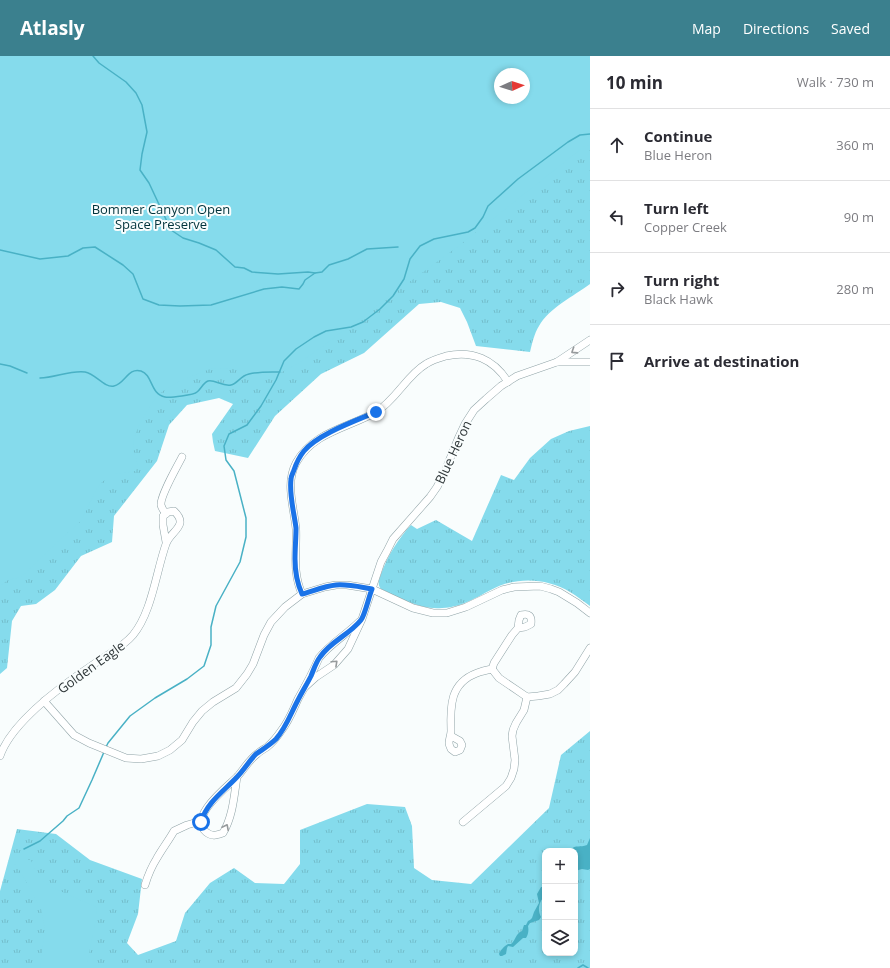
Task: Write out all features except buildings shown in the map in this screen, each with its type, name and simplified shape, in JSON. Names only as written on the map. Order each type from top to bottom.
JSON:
[{"type":"street","name":"Blue Heron","points":[[305,687],[316,677],[334,665],[348,649],[362,619],[381,562],[394,539],[437,488],[458,438],[474,410],[501,386],[517,376],[557,362],[590,340]]},
{"type":"street","points":[[302,594],[295,571],[296,527],[291,494],[291,479],[296,464],[304,451],[323,436],[376,412],[389,402],[414,374],[426,364],[437,359],[466,354],[480,358],[490,362],[502,373],[508,382]]},
{"type":"street","name":"Blue Heron","points":[[557,362],[590,362]]},
{"type":"street","points":[[166,514],[161,503],[182,457]]},
{"type":"street","name":"Golden Eagle","points":[[0,756],[8,740],[24,720],[44,701],[77,676],[124,644],[140,626],[147,610],[166,542],[179,527],[181,521],[174,511],[168,512],[163,516],[166,542]]},
{"type":"street","points":[[44,701],[74,735],[88,743],[112,753],[126,758],[141,759],[158,756],[170,750],[182,740],[202,711],[213,702],[236,688],[248,674],[271,622],[285,607],[302,594],[336,585],[347,585],[372,589],[413,608],[433,613],[447,613],[466,607],[502,590],[514,587],[540,586],[551,588],[559,592],[590,613]]},
{"type":"street","name":"Blue Heron","points":[[237,777],[233,807],[228,826],[224,833],[215,836],[208,834],[202,829],[201,822],[202,817],[208,807],[237,777],[246,764],[276,739],[283,729],[319,658],[362,619]]},
{"type":"street","points":[[492,669],[494,663],[518,628]]},
{"type":"street","points":[[492,669],[499,678],[527,697],[544,695],[558,690],[575,672],[590,648]]},
{"type":"street","points":[[451,736],[450,709],[457,688],[471,675],[492,669]]},
{"type":"street","points":[[463,822],[506,786],[511,778],[515,760],[512,736],[516,723],[524,710],[527,697]]},
{"type":"street","points":[[145,884],[148,874],[174,831],[187,825],[201,822]]},
{"type":"green space","name":"Bommer Canyon Open Space Preserve","points":[[0,56],[590,56],[590,284],[555,308],[543,320],[533,339],[530,352],[476,346],[460,308],[441,302],[419,304],[364,353],[321,374],[275,416],[248,458],[215,451],[212,434],[233,404],[219,398],[187,405],[169,425],[157,461],[114,516],[112,542],[81,556],[55,590],[36,604],[21,606],[12,621],[7,668],[0,674]]},
{"type":"green space","name":"Bommer Canyon Open Space Preserve","points":[[0,56],[590,56],[590,146],[586,145],[456,248],[297,364],[273,377],[244,371],[216,368],[179,382],[163,391],[149,407],[134,438],[133,444],[138,465],[136,471],[114,474],[102,482],[96,490],[81,521],[21,577],[8,580],[0,586]]},
{"type":"green space","points":[[590,426],[590,606],[562,588],[553,584],[535,581],[516,581],[508,583],[465,603],[442,608],[418,605],[381,589],[379,580],[387,560],[402,536],[411,525],[417,529],[436,520],[472,541],[501,475],[514,480],[530,458],[551,439],[569,431]]},
{"type":"green space","points":[[590,731],[590,968],[0,968],[0,891],[17,829],[56,834],[90,860],[142,879],[138,914],[127,943],[138,955],[176,941],[185,913],[210,883],[234,868],[255,883],[284,884],[300,864],[300,830],[367,804],[405,807],[412,826],[414,868],[432,880],[471,884],[549,808],[561,755]]},
{"type":"green space","points":[[11,860],[31,860],[38,876],[51,887],[96,907],[97,914],[86,968],[40,968],[45,929],[41,909],[19,869]]},
{"type":"shaded area","points":[[590,838],[590,869],[578,870],[578,848],[573,848],[587,845]]},
{"type":"shaded area","points":[[542,887],[542,899],[539,906],[541,917],[539,920],[530,923],[526,938],[523,938],[513,947],[508,946],[506,954],[500,956],[499,954],[502,949],[513,942],[522,931],[524,925],[526,925],[532,918],[539,903],[537,894]]},
{"type":"waterway","points":[[93,56],[99,63],[126,82],[136,93],[142,105],[147,132],[140,170],[149,183],[171,230],[183,238],[216,250],[235,267],[244,268],[252,272],[278,274],[322,272],[329,265],[348,259],[367,249],[398,247]]},
{"type":"waterway","points":[[106,747],[130,716],[155,698],[187,679],[204,666],[211,645],[211,627],[216,606],[240,562],[246,537],[246,518],[234,471],[226,460],[224,446],[229,434],[247,425],[261,406],[276,380],[284,361],[296,349],[326,331],[351,327],[363,322],[380,309],[393,296],[404,279],[410,259],[420,246],[434,239],[468,232],[475,228],[483,217],[488,206],[518,179],[568,142],[580,135],[590,134]]},
{"type":"waterway","points":[[0,250],[40,259],[68,256],[83,248],[95,247],[123,265],[133,274],[143,299],[159,305],[211,305],[264,289],[282,287],[299,289],[305,280],[315,273]]},
{"type":"waterway","points":[[0,364],[10,366],[27,373]]},
{"type":"waterway","points":[[40,378],[74,372],[85,372],[93,375],[107,385],[114,386],[118,385],[130,373],[137,370],[148,376],[154,389],[160,395],[168,397],[195,393],[208,381],[231,385],[248,374],[280,372]]},
{"type":"waterway","points":[[24,849],[40,841],[67,816],[79,808],[104,752]]},
{"type":"waterway","points":[[578,968],[583,965],[588,968]]},
{"type":"route","points":[[201,822],[202,817],[208,807],[237,777],[246,764],[276,739],[292,714],[319,658],[362,619],[372,589],[347,585],[336,585],[302,594],[295,571],[296,527],[291,494],[291,479],[296,464],[304,451],[313,443],[323,436],[376,412]]}]
